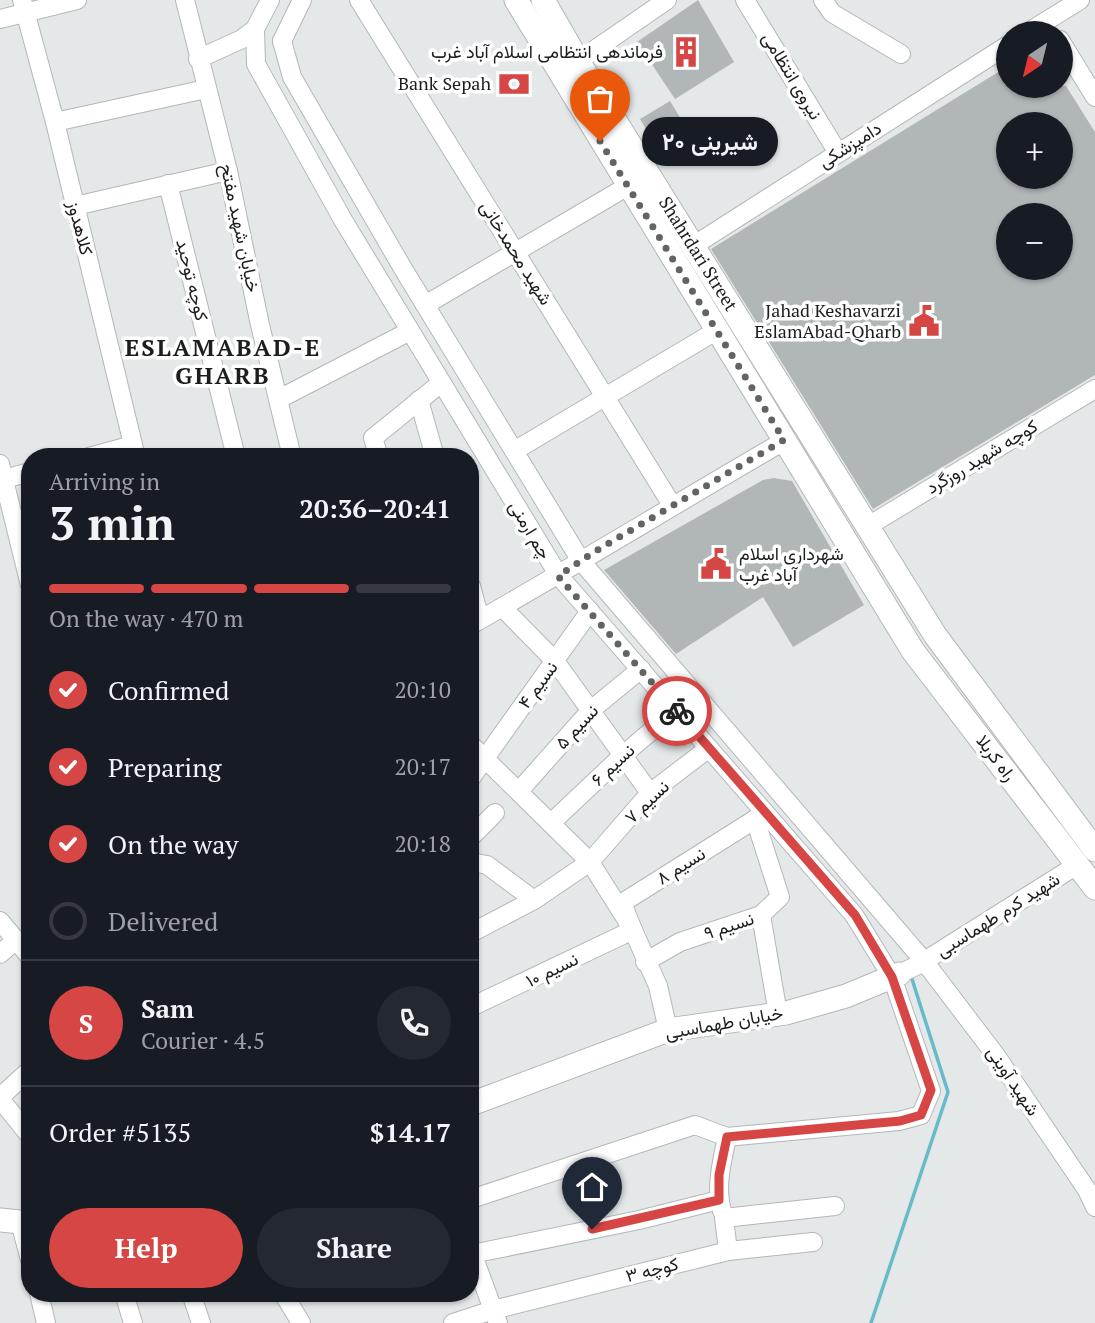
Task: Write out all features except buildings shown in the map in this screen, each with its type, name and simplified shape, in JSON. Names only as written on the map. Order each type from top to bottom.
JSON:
[{"type":"main road","name":"Shahrdari Street","points":[[516,0],[568,67],[693,246],[921,613]]},
{"type":"main road","name":"Shahrdari Street","points":[[543,0],[568,67],[628,186],[899,627]]},
{"type":"main road","points":[[899,627],[921,613]]},
{"type":"main road","name":"راه کربلا","points":[[921,613],[1095,850]]},
{"type":"main road","name":"راه کربلا","points":[[899,627],[932,676],[1095,888]]},
{"type":"main road","points":[[932,676],[954,660]]},
{"type":"main road","name":"خیابان طهماسبی","points":[[479,1101],[668,1030],[778,1014],[846,996],[908,969]]},
{"type":"street","points":[[0,19],[23,6],[77,0]]},
{"type":"street","name":"خیابان شهید مفتح","points":[[185,0],[228,171],[260,325],[290,448]]},
{"type":"street","points":[[198,59],[242,39],[255,29],[270,0]]},
{"type":"street","points":[[255,29],[282,41],[302,0]]},
{"type":"street","name":"شهید محمدخانی","points":[[359,0],[672,505]]},
{"type":"street","points":[[568,67],[667,0]]},
{"type":"street","name":"نیروی انتظامی","points":[[745,0],[838,153]]},
{"type":"street","points":[[823,0],[832,13],[901,54]]},
{"type":"street","points":[[1058,21],[1080,0]]},
{"type":"street","name":"کلاهدوز","points":[[23,6],[55,122],[134,448]]},
{"type":"street","name":"چم ارمنی","points":[[255,29],[256,64],[343,220],[558,576],[709,748],[760,816],[908,969]]},
{"type":"street","name":"چم ارمنی","points":[[282,41],[292,76],[425,305],[581,561],[908,969]]},
{"type":"street","name":"دامپزشکی","points":[[693,246],[996,54]]},
{"type":"street","points":[[1073,61],[1095,97]]},
{"type":"street","points":[[55,122],[206,89]]},
{"type":"street","points":[[75,206],[228,171]]},
{"type":"street","name":"کوچه توحید","points":[[168,184],[234,448]]},
{"type":"street","points":[[425,305],[628,186]]},
{"type":"street","points":[[279,399],[410,331]]},
{"type":"street","points":[[514,451],[716,331]]},
{"type":"street","points":[[376,448],[373,438],[440,383]]},
{"type":"street","name":"کوچه شهید روزگرد","points":[[868,526],[1095,389]]},
{"type":"street","points":[[419,400],[432,448]]},
{"type":"street","points":[[479,620],[558,576],[784,440]]},
{"type":"street","points":[[21,473],[1,474],[21,551]]},
{"type":"street","points":[[502,607],[555,661],[650,793]]},
{"type":"street","name":"نسیم ۴","points":[[479,767],[590,611]]},
{"type":"street","name":"نسیم ۵","points":[[519,791],[591,710],[641,669]]},
{"type":"street","name":"نسیم ۶","points":[[551,823],[623,755],[676,710]]},
{"type":"street","name":"نسیم ۷","points":[[479,929],[534,900],[590,862],[650,793],[709,748]]},
{"type":"street","points":[[479,752],[590,862],[633,930],[658,986],[668,1030]]},
{"type":"street","points":[[479,829],[495,813]]},
{"type":"street","points":[[760,816],[780,897],[761,915]]},
{"type":"street","name":"نسیم ۸","points":[[633,930],[622,903],[760,816]]},
{"type":"street","points":[[479,864],[487,865],[534,900]]},
{"type":"street","name":"شهید کرم طهماسبی","points":[[908,969],[1077,865]]},
{"type":"street","name":"نسیم ۹","points":[[645,962],[680,942],[761,915],[778,1014]]},
{"type":"street","points":[[1,919],[21,946]]},
{"type":"street","name":"نسیم ۱۰","points":[[479,1003],[633,930]]},
{"type":"street","points":[[0,954],[16,940]]},
{"type":"street","points":[[479,1196],[695,1125],[727,1137],[900,1121],[921,1115],[931,1090],[908,969]]},
{"type":"street","name":"شهید آوینی","points":[[908,969],[998,1056],[1095,1207]]},
{"type":"street","points":[[21,1078],[0,1098],[21,1125]]},
{"type":"street","points":[[727,1137],[719,1175],[719,1200],[728,1251]]},
{"type":"street","points":[[479,1251],[639,1220],[719,1200]]},
{"type":"street","points":[[724,1218],[835,1206]]},
{"type":"street","name":"کوچه ۳","points":[[453,1323],[496,1317],[728,1251],[813,1242]]},
{"type":"street","points":[[479,1271],[496,1317]]},
{"type":"street","points":[[40,1302],[46,1323]]},
{"type":"street","points":[[127,1302],[133,1323]]},
{"type":"street","points":[[194,1302],[201,1323]]},
{"type":"street","points":[[289,1302],[301,1323]]},
{"type":"waterway","points":[[871,1323],[948,1092],[911,976]]},
{"type":"way so far","points":[[600,141],[784,440],[558,576],[677,711]]},
{"type":"place","name":"فرماندهی انتظامی اسلام آباد غرب","points":[[686,52]]},
{"type":"place","name":"Bank Sepah","points":[[514,84]]},
{"type":"place","name":"شیرینی ۲۰","points":[[600,141]]},
{"type":"place","name":"Jahad Keshavarzi EslamAbad-Qharb","points":[[924,321]]},
{"type":"place","name":"شهرداری اسلام آباد غرب","points":[[716,564]]},
{"type":"district","name":"ESLAMABAD-E GHARB","points":[[223,362]]},
{"type":"route","points":[[592,1229],[719,1200],[719,1175],[727,1137],[900,1121],[921,1115],[931,1090],[892,977],[855,915],[677,711]]}]
